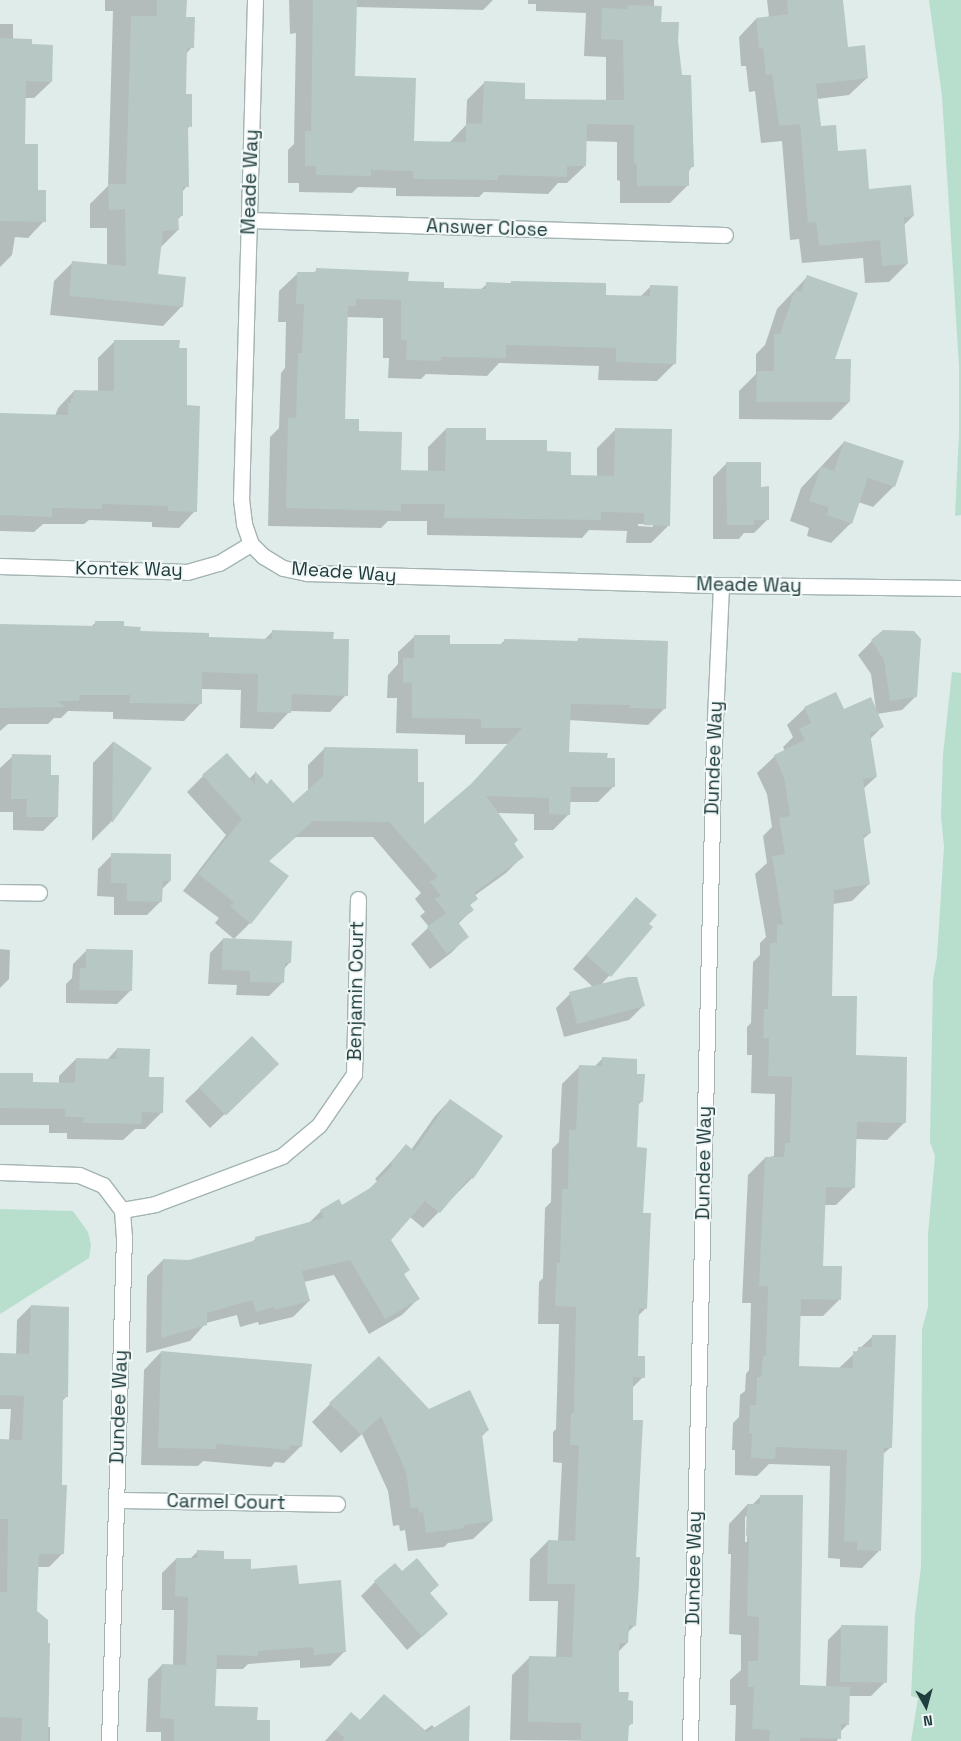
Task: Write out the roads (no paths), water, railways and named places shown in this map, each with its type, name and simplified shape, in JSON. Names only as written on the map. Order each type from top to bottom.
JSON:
[{"type":"street","name":"Meade Way","points":[[255,0],[241,499],[244,524],[251,544],[263,556],[283,568],[307,573],[721,585],[961,588]]},
{"type":"street","name":"Answer Close","points":[[249,220],[725,235]]},
{"type":"street","name":"Kontek Way","points":[[0,566],[187,572],[219,563],[251,544]]},
{"type":"street","name":"Dundee Way","points":[[690,1741],[714,740],[721,585]]},
{"type":"street","points":[[0,892],[39,894]]},
{"type":"street","name":"Benjamin Court","points":[[122,1210],[155,1204],[282,1156],[319,1126],[354,1074],[358,899]]},
{"type":"street","points":[[0,1172],[79,1174],[102,1185],[122,1210]]},
{"type":"street","name":"Dundee Way","points":[[110,1741],[124,1236],[122,1210]]},
{"type":"street","name":"Carmel Court","points":[[116,1500],[337,1504]]}]
